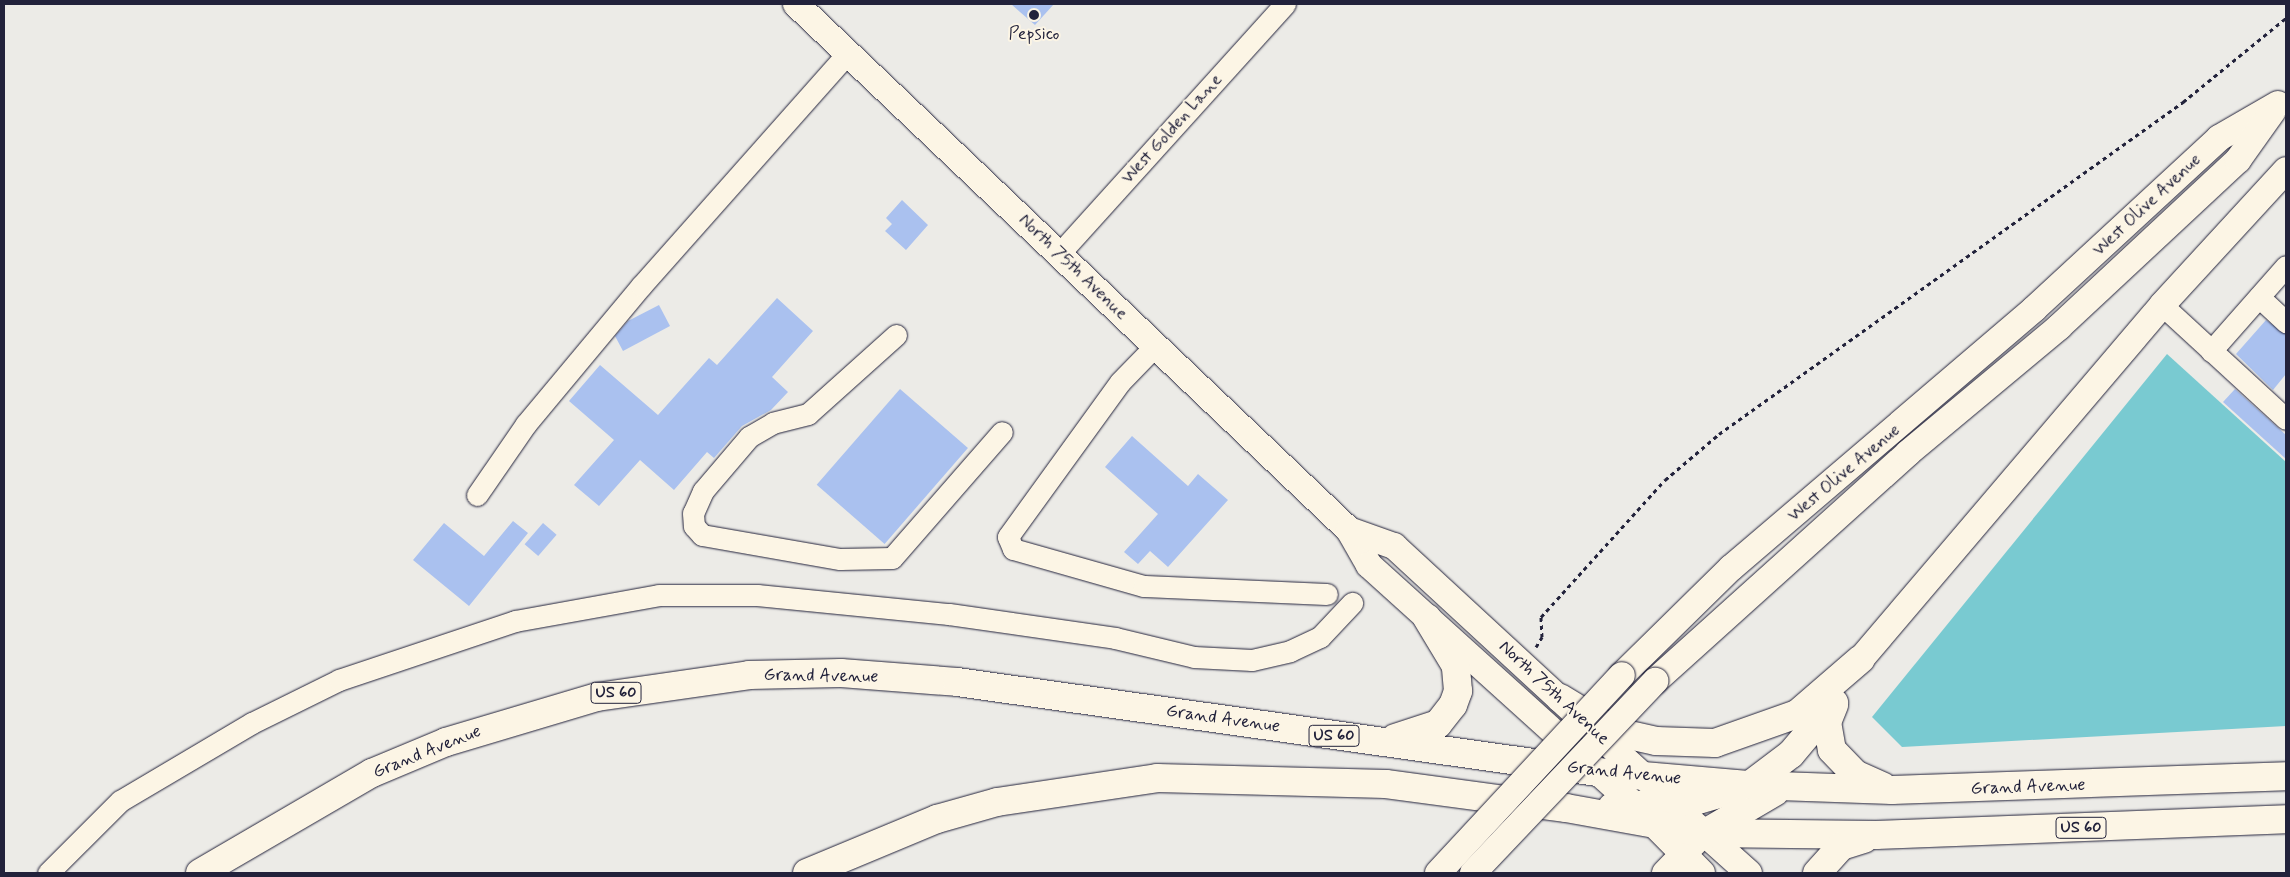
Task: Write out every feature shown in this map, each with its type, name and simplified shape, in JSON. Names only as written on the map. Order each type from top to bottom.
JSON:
[{"type":"highway","points":[[1366,740],[1422,733],[1438,724],[1453,705],[1456,666],[1427,618]]},
{"type":"highway","points":[[1560,698],[1616,732],[1656,741],[1715,743],[1749,734],[1797,714],[1861,659]]},
{"type":"highway","points":[[1566,808],[1672,804],[1750,785],[1791,754],[1834,703],[1861,659]]},
{"type":"highway","name":"Grand Avenue","points":[[200,873],[372,773],[446,742],[540,711],[677,682],[841,673],[957,682],[1597,772],[1750,785],[1892,790],[2286,776]]},
{"type":"highway","points":[[1834,703],[1827,734],[1837,757],[1855,774],[1892,790]]},
{"type":"highway","name":"US 60","points":[[807,873],[937,819],[989,804],[1157,778],[1386,784],[1566,808],[1705,834],[1876,835],[2286,820]]},
{"type":"highway","points":[[1705,834],[1742,808],[1790,785]]},
{"type":"highway","points":[[1817,873],[1841,846],[1876,835]]},
{"type":"main road","name":"North 75th Avenue","points":[[796,4],[1348,530],[1369,565],[1636,806],[1702,873]]},
{"type":"main road","name":"West Olive Avenue","points":[[1438,873],[1622,675],[1732,568],[2034,309],[2219,138],[2282,99]]},
{"type":"main road","name":"West Olive Avenue","points":[[1473,873],[1655,681],[1900,459],[2059,327],[2238,160],[2282,99]]},
{"type":"main road","points":[[1861,659],[2162,305],[2286,170]]},
{"type":"main road","name":"North 75th Avenue","points":[[1348,530],[1394,546],[1749,873]]},
{"type":"main road","points":[[1665,873],[1683,852],[1705,834]]},
{"type":"street","name":"West Golden Lane","points":[[1059,254],[1285,4]]},
{"type":"street","points":[[477,495],[526,424],[641,286],[848,53]]},
{"type":"street","points":[[2211,351],[2286,266]]},
{"type":"street","points":[[2259,297],[2286,322]]},
{"type":"street","points":[[2162,305],[2286,419]]},
{"type":"street","points":[[896,335],[808,414],[773,423],[749,437],[703,491],[692,513],[694,526],[702,535],[840,559],[892,558],[1002,432]]},
{"type":"street","points":[[1156,346],[1120,382],[1008,537],[1013,549],[1144,586],[1328,594]]},
{"type":"street","points":[[48,873],[120,801],[252,723],[339,680],[515,621],[659,596],[757,596],[949,614],[1115,638],[1194,657],[1252,660],[1290,651],[1320,637],[1352,603]]},
{"type":"path","points":[[1526,666],[1542,637],[1541,618],[1665,480],[1772,392],[2183,102],[2286,18]]},
{"type":"water","points":[[2167,354],[2286,462],[2286,726],[1902,747],[1872,717]]},
{"type":"building","name":"Pepsico","points":[[1011,4],[1054,4],[1035,25]]},
{"type":"building","points":[[902,200],[928,225],[906,250],[885,231],[892,224],[886,218]]},
{"type":"building","points":[[777,298],[813,331],[772,377],[788,392],[771,410],[742,426],[714,458],[707,452],[674,490],[640,460],[599,506],[574,485],[614,440],[569,401],[600,365],[658,415],[709,358],[717,365]]},
{"type":"building","points":[[659,305],[670,326],[623,351],[615,336],[628,321]]},
{"type":"building","points":[[2266,320],[2286,334],[2286,374],[2273,390],[2236,354]]},
{"type":"building","points":[[900,389],[968,448],[885,544],[817,485]]},
{"type":"building","points":[[2235,389],[2286,435],[2286,459],[2223,402]]},
{"type":"building","points":[[1132,436],[1188,486],[1198,474],[1228,500],[1168,567],[1150,551],[1138,564],[1124,552],[1158,514],[1105,467]]},
{"type":"building","points":[[513,521],[528,533],[469,606],[413,560],[444,523],[484,556]]},
{"type":"building","points":[[543,523],[557,535],[538,556],[525,544]]},
{"type":"place","name":"Pepsico","points":[[1034,15]]}]
